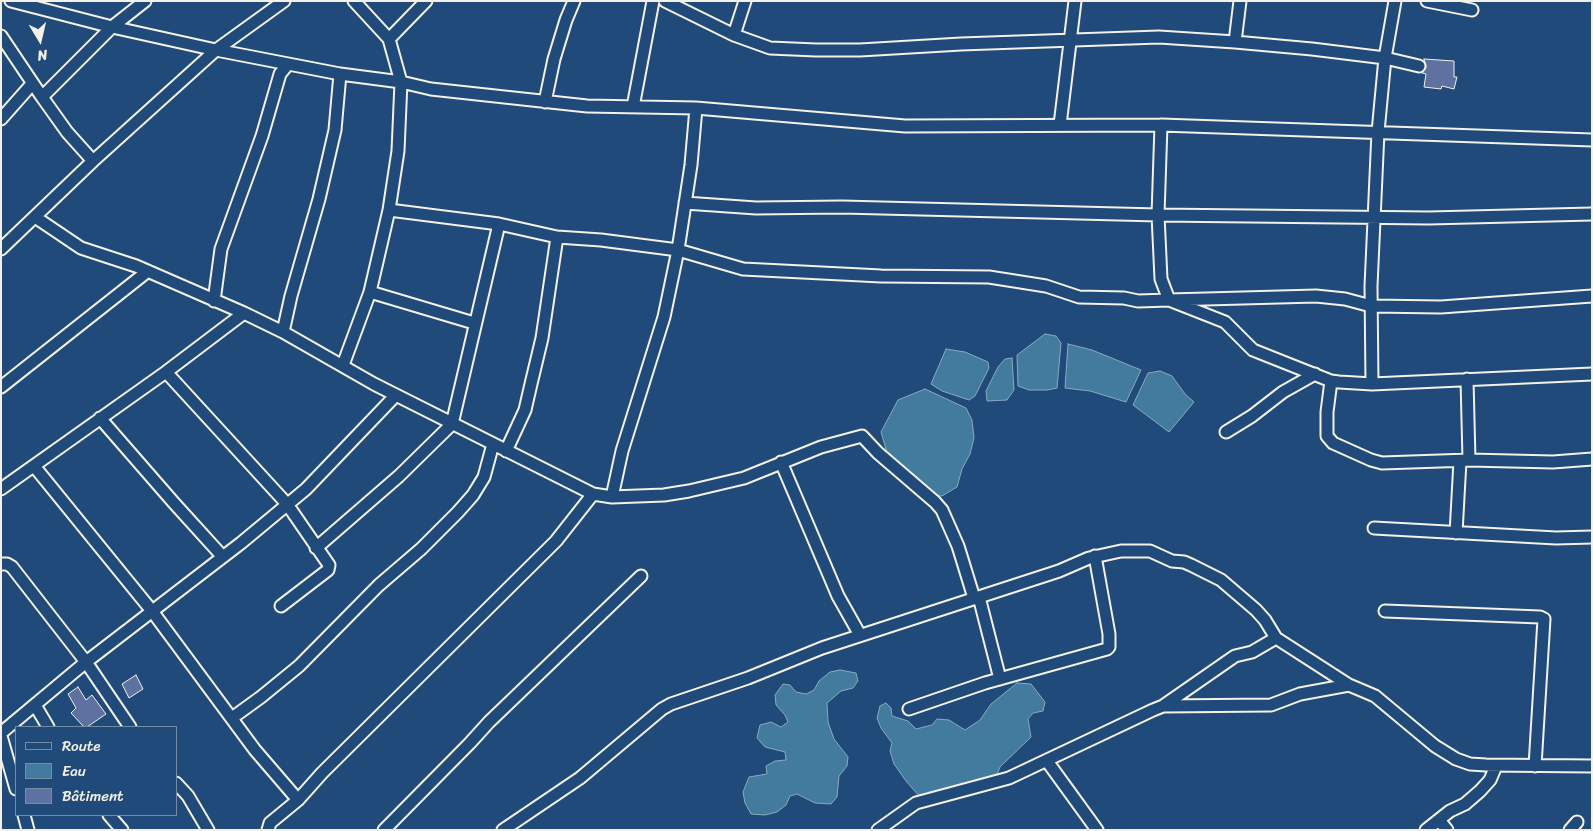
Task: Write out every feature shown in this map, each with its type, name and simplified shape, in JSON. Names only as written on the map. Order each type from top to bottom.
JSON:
[{"type":"street","points":[[11,1],[112,27],[216,50],[340,74],[401,82],[431,89],[587,106],[696,108],[905,126],[1161,125],[1592,140]]},
{"type":"street","points":[[42,98],[112,27],[145,1]]},
{"type":"street","points":[[1,249],[216,50],[284,1]]},
{"type":"street","points":[[343,365],[370,292],[388,210],[398,151],[401,82],[389,39],[354,1]]},
{"type":"street","points":[[389,39],[426,1]]},
{"type":"street","points":[[546,102],[554,58],[574,1]]},
{"type":"street","points":[[633,107],[653,1]]},
{"type":"street","points":[[665,1],[734,35],[770,48],[860,50],[961,44],[1159,37],[1235,42],[1385,58],[1419,66]]},
{"type":"street","points":[[734,35],[745,1]]},
{"type":"street","points":[[1060,125],[1075,1]]},
{"type":"street","points":[[1235,42],[1240,1]]},
{"type":"street","points":[[1372,384],[1371,306],[1378,132],[1385,58],[1395,1]]},
{"type":"street","points":[[1427,1],[1472,10]]},
{"type":"street","points":[[2,39],[67,132],[94,161]]},
{"type":"street","points":[[214,300],[221,249],[262,136],[280,74],[288,64]]},
{"type":"street","points":[[283,332],[291,296],[319,199],[335,130],[340,74]]},
{"type":"street","points":[[1,119],[32,84]]},
{"type":"street","points":[[612,497],[622,451],[664,317],[678,250],[691,165],[696,108]]},
{"type":"street","points":[[1161,125],[1158,215],[1161,279],[1169,300],[1219,319],[1229,326],[1253,350],[1331,381],[1350,384],[1592,374]]},
{"type":"street","points":[[685,203],[756,208],[842,207],[1158,215],[1429,218],[1592,214]]},
{"type":"street","points":[[388,210],[499,224],[558,237],[601,240],[678,250],[743,269],[881,276],[989,277],[1046,286],[1079,297],[1124,298],[1138,301],[1316,296],[1345,299],[1371,306],[1441,307],[1592,296]]},
{"type":"street","points":[[34,217],[81,248],[148,271],[283,332],[374,384],[593,494],[612,497],[664,495],[690,490],[744,478],[762,472],[781,462],[837,442],[864,436],[878,454],[942,510],[958,546],[977,598],[1000,678]]},
{"type":"street","points":[[316,548],[399,476],[452,424],[467,365],[474,323],[499,224]]},
{"type":"street","points":[[506,451],[525,410],[542,338],[558,237]]},
{"type":"street","points":[[1,387],[148,271]]},
{"type":"street","points":[[370,292],[474,323]]},
{"type":"street","points":[[1,489],[166,372],[244,313]]},
{"type":"street","points":[[166,372],[287,504],[330,566],[328,570],[281,606]]},
{"type":"street","points":[[1226,432],[1252,416],[1283,392],[1315,374]]},
{"type":"street","points":[[1456,534],[1464,460],[1467,379]]},
{"type":"street","points":[[1331,381],[1326,433],[1330,440],[1355,454],[1371,460],[1382,463],[1464,460],[1553,462],[1592,459]]},
{"type":"street","points":[[15,785],[1,735],[86,662],[223,557],[306,489],[396,395]]},
{"type":"street","points":[[100,418],[223,557]]},
{"type":"street","points":[[232,718],[261,698],[300,666],[380,585],[421,549],[458,512],[473,495],[484,477],[494,444]]},
{"type":"street","points":[[781,462],[838,596],[860,635]]},
{"type":"street","points":[[34,466],[152,611],[255,750],[298,800]]},
{"type":"street","points":[[268,830],[270,823],[298,800],[328,766],[556,540],[593,494]]},
{"type":"street","points":[[1374,528],[1456,534],[1556,538],[1592,537]]},
{"type":"street","points":[[503,830],[580,778],[662,709],[671,704],[748,678],[860,635],[1059,571],[1071,564],[1095,556],[1121,551],[1144,551],[1157,554],[1172,561],[1184,562],[1221,580],[1265,620],[1276,638],[1349,685],[1375,696],[1444,753],[1470,764],[1496,766],[1592,766]]},
{"type":"street","points":[[910,709],[1000,678],[1102,651],[1109,647],[1095,556]]},
{"type":"street","points":[[1,564],[7,564],[12,567],[86,662],[129,726]]},
{"type":"street","points":[[384,830],[470,744],[489,722],[641,576]]},
{"type":"street","points":[[1385,611],[1540,617],[1544,619],[1535,766]]},
{"type":"street","points":[[878,830],[888,825],[904,810],[916,803],[1008,778],[1163,706],[1235,656],[1252,652],[1276,638]]},
{"type":"street","points":[[1163,706],[1271,705],[1300,694],[1349,685]]},
{"type":"street","points":[[35,705],[47,726]]},
{"type":"street","points":[[1047,761],[1097,830]]},
{"type":"street","points":[[1426,830],[1438,820],[1465,804],[1480,791],[1490,780],[1496,766]]},
{"type":"street","points":[[178,785],[188,796],[208,830]]},
{"type":"street","points":[[24,816],[28,830]]},
{"type":"street","points":[[110,816],[122,830]]},
{"type":"street","points":[[1438,820],[1447,830]]},
{"type":"water","points":[[1045,334],[1056,336],[1061,343],[1057,388],[1029,390],[1018,386],[1017,355]]},
{"type":"water","points":[[1068,344],[1092,350],[1141,370],[1126,402],[1090,391],[1065,388]]},
{"type":"water","points":[[946,349],[965,352],[988,362],[989,368],[975,396],[969,400],[942,391],[931,384]]},
{"type":"water","points":[[1012,358],[1014,390],[1007,400],[987,401],[986,391],[998,367],[1005,359]]},
{"type":"water","points":[[1160,371],[1172,376],[1185,394],[1194,402],[1169,432],[1133,405],[1148,373]]},
{"type":"water","points":[[925,389],[966,408],[972,420],[974,438],[957,487],[942,496],[926,494],[900,474],[887,453],[881,432],[898,400]]},
{"type":"water","points":[[840,670],[856,673],[858,681],[853,688],[841,691],[827,703],[828,722],[834,739],[848,757],[847,766],[839,776],[837,797],[831,804],[815,803],[797,794],[790,796],[786,805],[777,812],[765,815],[751,814],[745,803],[743,792],[749,777],[767,774],[766,766],[775,761],[786,760],[785,752],[765,747],[757,738],[760,725],[771,722],[781,727],[788,722],[785,715],[776,705],[775,695],[783,684],[790,685],[796,692],[806,694],[814,690],[819,681],[830,672]]},
{"type":"water","points":[[1017,683],[1031,684],[1045,702],[1043,711],[1033,713],[1028,719],[1031,737],[1000,767],[994,782],[956,799],[942,795],[926,804],[894,764],[890,751],[892,743],[881,728],[877,718],[880,706],[886,703],[891,708],[892,716],[908,721],[916,729],[932,725],[937,719],[949,720],[965,730],[980,720],[991,704]]},
{"type":"building","points":[[1424,59],[1454,61],[1454,77],[1457,77],[1454,89],[1442,86],[1441,89],[1424,87],[1426,74],[1422,73],[1426,67]]},
{"type":"building","points":[[136,675],[143,689],[129,698],[122,684]]},
{"type":"building","points":[[78,687],[86,700],[92,695],[106,714],[88,726],[83,726],[71,713],[76,708],[68,694]]}]
